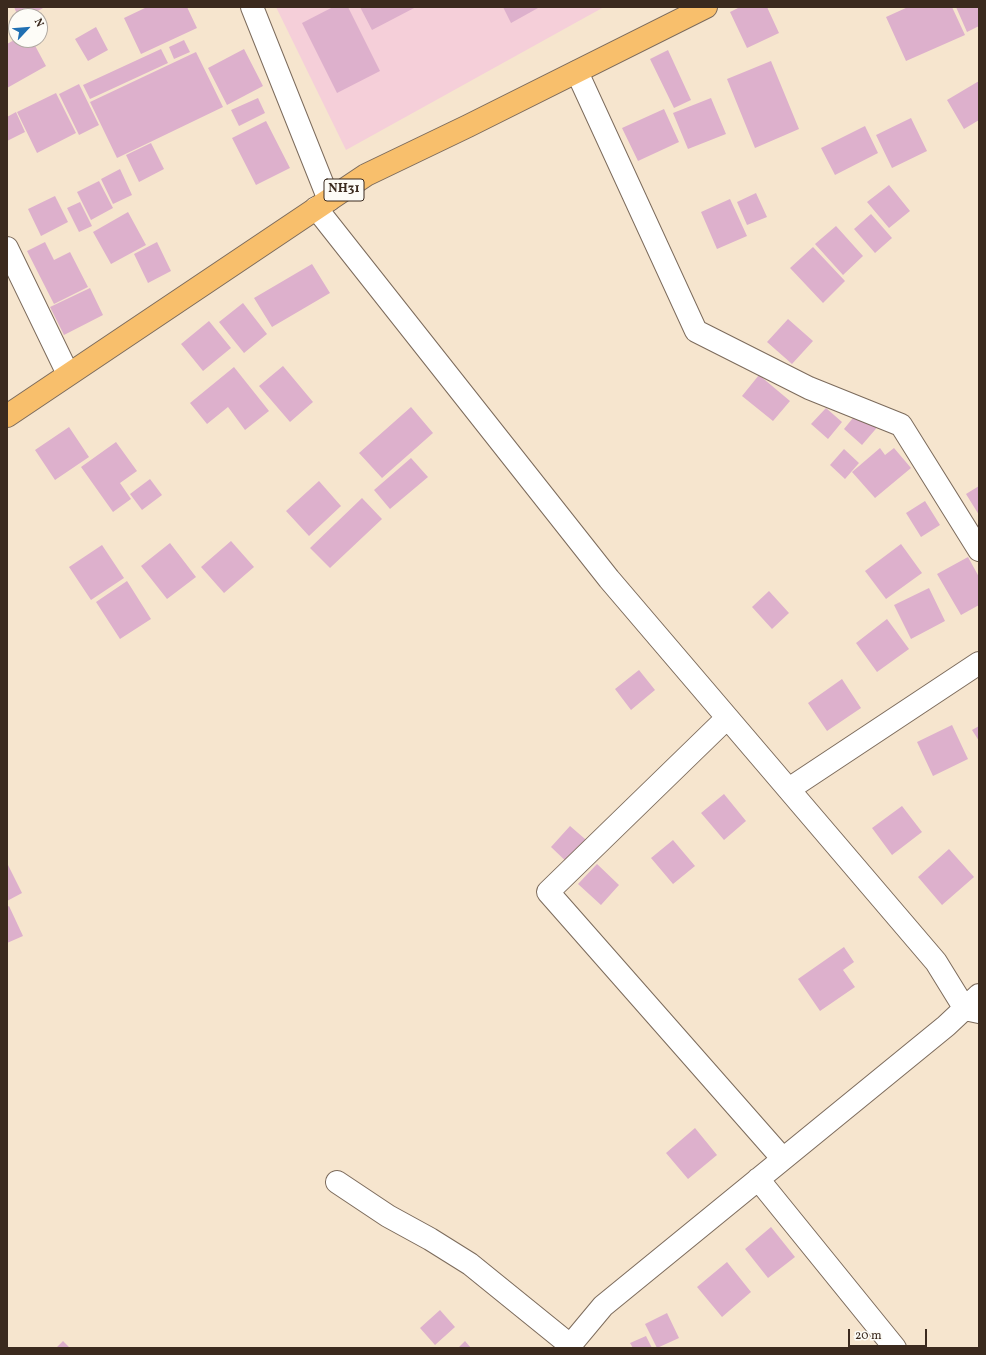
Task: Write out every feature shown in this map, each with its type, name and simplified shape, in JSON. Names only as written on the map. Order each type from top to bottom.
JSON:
[{"type":"highway","name":"NH31","points":[[7,416],[366,175],[706,7]]},
{"type":"street","points":[[252,7],[323,204],[609,579],[974,1005],[946,1026],[603,1306],[569,1347],[470,1264],[430,1239],[388,1216],[337,1182]]},
{"type":"street","points":[[577,72],[696,331],[809,388],[901,425],[979,550]]},
{"type":"street","points":[[7,248],[68,374]]},
{"type":"street","points":[[788,789],[979,663]]},
{"type":"street","points":[[727,718],[548,892],[783,1159]]},
{"type":"street","points":[[758,1179],[895,1348]]},
{"type":"shaded area","points":[[276,7],[604,7],[346,150]]},
{"type":"building","points":[[14,7],[45,7],[43,8]]},
{"type":"building","points":[[147,7],[187,7],[197,28],[141,54],[124,18]]},
{"type":"building","points":[[333,7],[348,7],[380,71],[337,93],[302,23]]},
{"type":"building","points":[[360,7],[416,7],[372,30]]},
{"type":"building","points":[[503,7],[537,7],[538,8],[511,23]]},
{"type":"building","points":[[740,7],[767,7],[779,33],[747,48],[730,12]]},
{"type":"building","points":[[908,7],[952,7],[965,35],[906,61],[886,17]]},
{"type":"building","points":[[956,7],[979,7],[979,26],[967,32]]},
{"type":"building","points":[[96,27],[108,50],[88,61],[75,39]]},
{"type":"building","points":[[184,40],[190,52],[174,59],[169,47]]},
{"type":"building","points":[[7,44],[8,48],[36,48],[46,66],[7,88]]},
{"type":"building","points":[[161,49],[168,63],[90,99],[83,85]]},
{"type":"building","points":[[244,49],[263,86],[227,105],[208,68]]},
{"type":"building","points":[[668,50],[691,100],[674,108],[650,59]]},
{"type":"building","points":[[196,52],[223,107],[117,158],[90,102]]},
{"type":"building","points":[[771,61],[799,129],[755,148],[727,79]]},
{"type":"building","points":[[979,81],[979,120],[964,129],[947,100]]},
{"type":"building","points":[[79,84],[99,125],[79,135],[59,94]]},
{"type":"building","points":[[56,93],[76,133],[37,153],[17,112]]},
{"type":"building","points":[[258,98],[265,113],[239,126],[231,110]]},
{"type":"building","points":[[711,98],[726,134],[688,149],[673,113]]},
{"type":"building","points":[[664,109],[679,142],[638,161],[622,128]]},
{"type":"building","points":[[16,112],[25,132],[7,141],[7,117]]},
{"type":"building","points":[[911,118],[927,151],[892,168],[876,135]]},
{"type":"building","points":[[266,121],[290,168],[256,185],[232,138]]},
{"type":"building","points":[[865,126],[878,153],[835,175],[821,148]]},
{"type":"building","points":[[151,143],[164,169],[139,182],[126,155]]},
{"type":"building","points":[[120,169],[132,195],[113,204],[101,179]]},
{"type":"building","points":[[99,181],[113,208],[91,220],[77,192]]},
{"type":"building","points":[[889,185],[910,211],[889,228],[867,202]]},
{"type":"building","points":[[756,193],[767,217],[747,225],[737,202]]},
{"type":"building","points":[[55,196],[68,222],[41,236],[28,209]]},
{"type":"building","points":[[730,199],[747,236],[717,249],[701,212]]},
{"type":"building","points":[[80,202],[92,226],[79,232],[67,208]]},
{"type":"building","points":[[128,212],[146,245],[111,264],[93,232]]},
{"type":"building","points":[[871,214],[892,238],[875,253],[854,229]]},
{"type":"building","points":[[836,226],[863,256],[843,275],[815,244]]},
{"type":"building","points":[[45,242],[54,260],[70,252],[88,287],[54,304],[27,251]]},
{"type":"building","points":[[157,242],[171,271],[148,283],[134,254]]},
{"type":"building","points":[[813,247],[845,281],[823,303],[790,268]]},
{"type":"building","points":[[312,264],[330,293],[272,327],[254,298]]},
{"type":"building","points":[[90,288],[103,315],[64,335],[50,307]]},
{"type":"building","points":[[243,303],[267,334],[244,353],[219,322]]},
{"type":"building","points":[[788,319],[813,341],[792,364],[767,342]]},
{"type":"building","points":[[209,321],[231,348],[203,371],[181,344]]},
{"type":"building","points":[[283,366],[313,402],[290,422],[259,386]]},
{"type":"building","points":[[234,367],[269,411],[245,430],[228,407],[207,424],[190,403]]},
{"type":"building","points":[[759,375],[790,401],[773,421],[742,396]]},
{"type":"building","points":[[411,407],[433,433],[382,478],[359,453]]},
{"type":"building","points":[[826,408],[842,422],[828,439],[811,424]]},
{"type":"building","points":[[861,408],[880,424],[862,445],[844,429]]},
{"type":"building","points":[[69,427],[89,457],[55,480],[35,450]]},
{"type":"building","points":[[116,442],[137,471],[120,483],[131,499],[113,512],[81,467]]},
{"type":"building","points":[[880,448],[885,455],[894,448],[911,468],[875,498],[852,472]]},
{"type":"building","points":[[844,449],[859,463],[845,479],[830,465]]},
{"type":"building","points":[[411,458],[428,477],[390,509],[374,490]]},
{"type":"building","points":[[150,479],[162,495],[142,510],[130,494]]},
{"type":"building","points":[[319,481],[341,506],[309,536],[286,511]]},
{"type":"building","points":[[979,486],[979,515],[966,494]]},
{"type":"building","points":[[362,498],[382,519],[330,568],[310,548]]},
{"type":"building","points":[[925,501],[940,525],[921,537],[906,513]]},
{"type":"building","points":[[231,541],[254,567],[224,593],[201,567]]},
{"type":"building","points":[[170,543],[196,577],[167,599],[141,566]]},
{"type":"building","points":[[901,544],[922,573],[886,599],[865,571]]},
{"type":"building","points":[[102,545],[124,578],[91,600],[69,567]]},
{"type":"building","points":[[968,557],[979,577],[979,605],[961,615],[937,574]]},
{"type":"building","points":[[127,581],[151,619],[120,639],[96,602]]},
{"type":"building","points":[[929,588],[945,621],[911,639],[894,605]]},
{"type":"building","points":[[769,591],[789,613],[772,629],[752,607]]},
{"type":"building","points":[[887,619],[909,649],[877,672],[856,643]]},
{"type":"building","points":[[639,670],[655,690],[631,710],[615,689]]},
{"type":"building","points":[[842,679],[861,708],[827,731],[808,703]]},
{"type":"building","points":[[952,725],[968,759],[933,776],[917,742]]},
{"type":"building","points":[[979,726],[979,741],[972,730]]},
{"type":"building","points":[[724,794],[746,821],[724,840],[701,813]]},
{"type":"building","points":[[902,806],[922,832],[892,855],[872,828]]},
{"type":"building","points":[[570,826],[592,845],[572,867],[551,847]]},
{"type":"building","points":[[673,840],[695,866],[673,884],[651,858]]},
{"type":"building","points":[[949,849],[974,877],[942,905],[918,877]]},
{"type":"building","points":[[7,863],[22,893],[7,901]]},
{"type":"building","points":[[597,864],[619,885],[601,905],[578,884]]},
{"type":"building","points":[[9,906],[23,936],[7,943],[7,907]]},
{"type":"building","points":[[844,947],[854,962],[843,970],[855,987],[820,1011],[798,979]]},
{"type":"building","points":[[695,1128],[717,1155],[688,1179],[666,1153]]},
{"type":"building","points":[[771,1227],[795,1257],[768,1278],[745,1249]]},
{"type":"building","points":[[727,1262],[751,1292],[722,1317],[697,1287]]},
{"type":"building","points":[[440,1310],[455,1327],[435,1345],[420,1328]]},
{"type":"building","points":[[667,1313],[679,1338],[657,1348],[645,1324]]},
{"type":"building","points":[[646,1336],[652,1348],[633,1348],[630,1343]]},
{"type":"building","points":[[63,1341],[70,1348],[56,1348]]},
{"type":"building","points":[[465,1341],[471,1348],[458,1348]]}]
